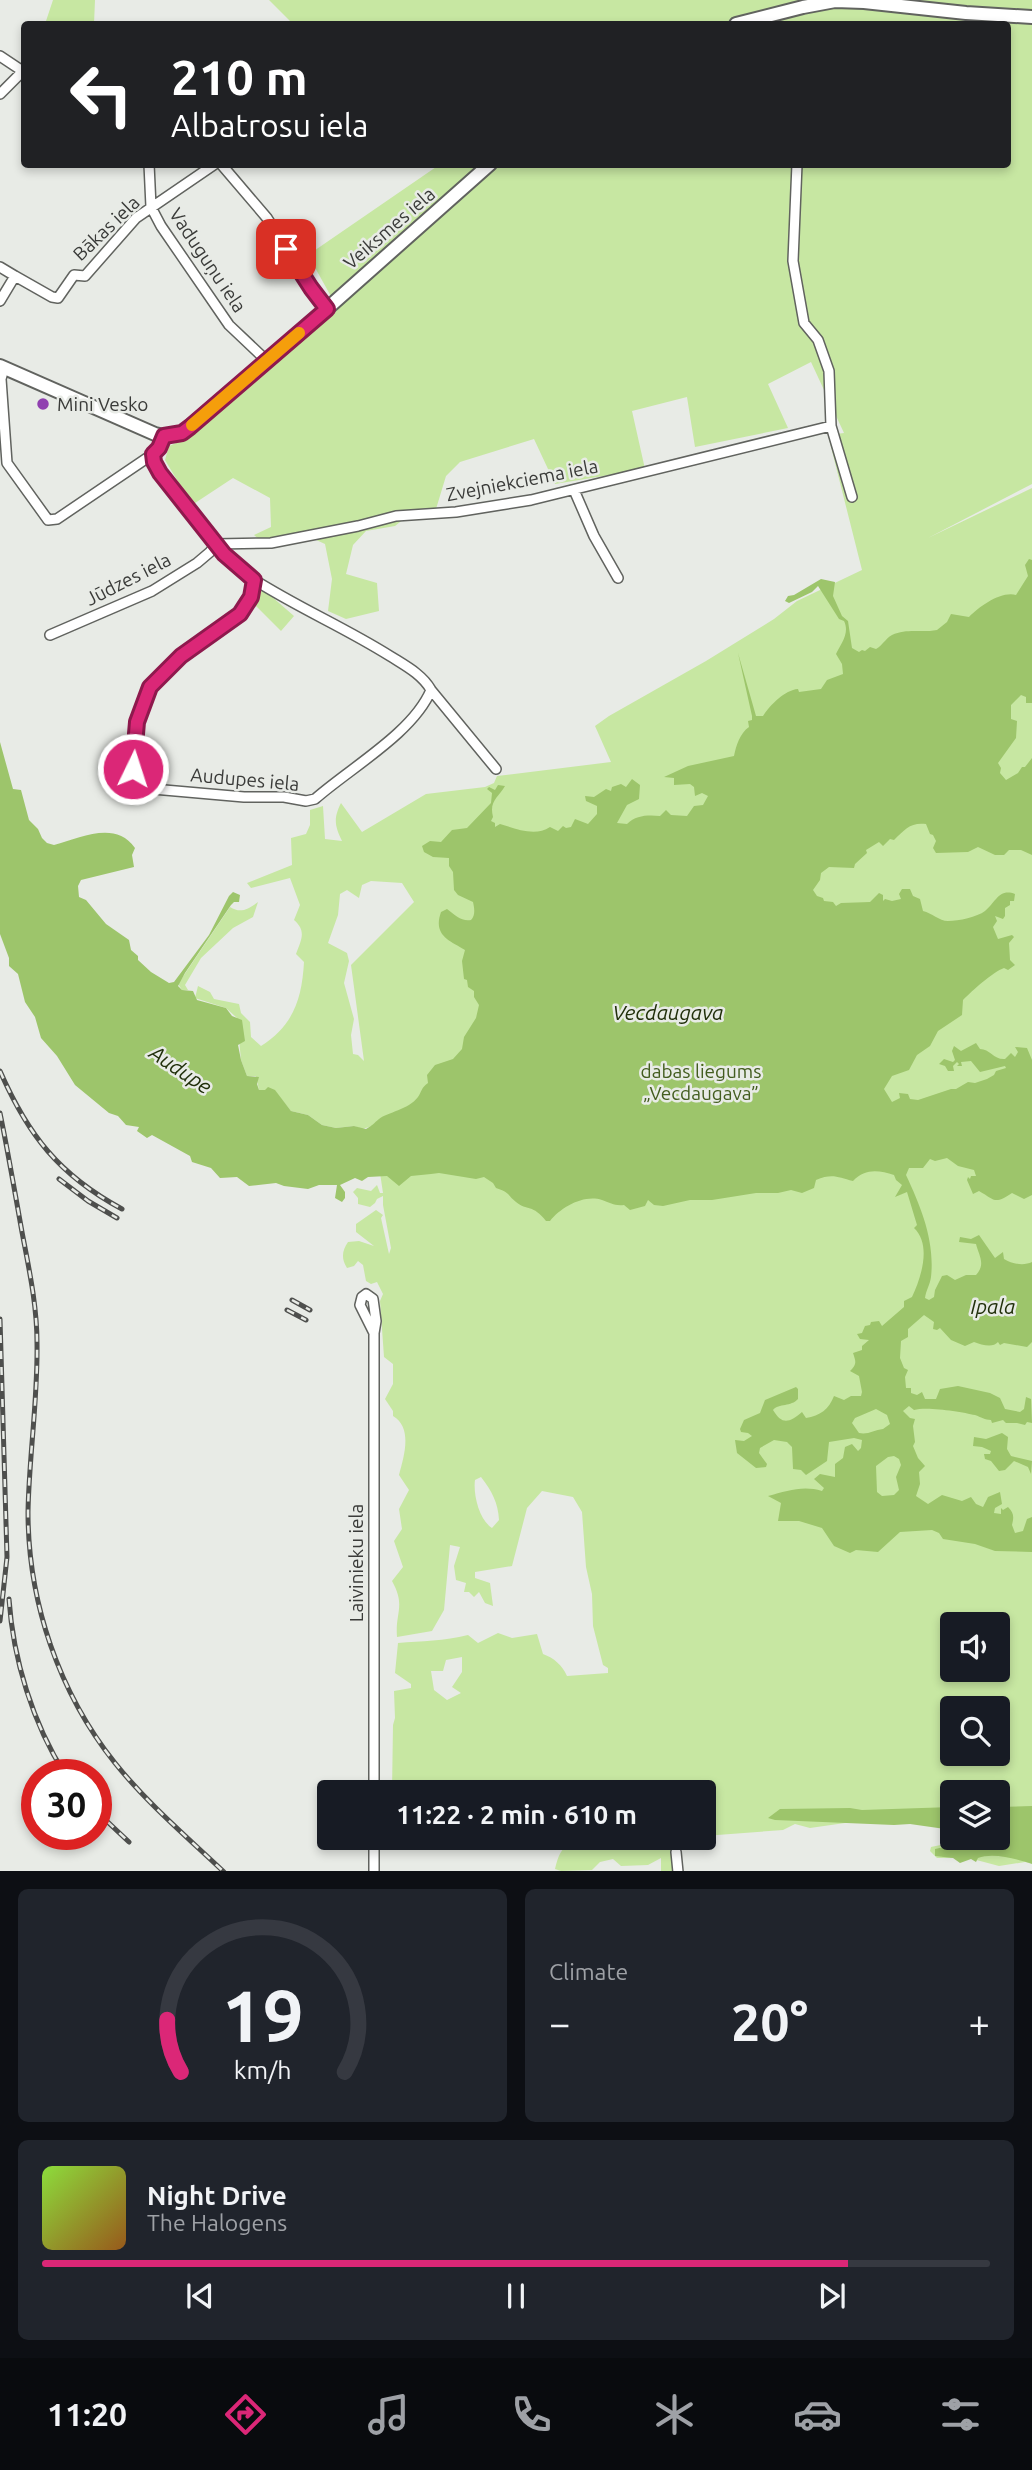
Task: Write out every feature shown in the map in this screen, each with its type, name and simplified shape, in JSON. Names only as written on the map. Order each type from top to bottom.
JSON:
[{"type":"main road","points":[[779,19],[835,1],[1032,18]]},
{"type":"main road","name":"Veiksmes iela","points":[[164,436],[182,433],[190,427],[484,168]]},
{"type":"main road","points":[[2,367],[146,431],[164,436]]},
{"type":"street","points":[[0,56],[21,69]]},
{"type":"street","points":[[0,94],[21,74]]},
{"type":"street","name":"Vaduguņu iela","points":[[149,168],[151,207],[229,325],[267,361]]},
{"type":"street","name":"Bākas iela","points":[[15,276],[58,298],[74,275],[85,276],[125,228],[209,168]]},
{"type":"street","points":[[224,168],[267,218],[327,309]]},
{"type":"street","points":[[797,168],[793,261],[804,323],[818,340],[829,371],[831,426],[852,497]]},
{"type":"street","points":[[0,267],[15,276],[0,301]]},
{"type":"street","points":[[2,367],[7,463],[48,520],[58,519],[153,454],[164,436]]},
{"type":"street","name":"Zvejniekciema iela","points":[[216,544],[271,543],[396,516],[479,508],[574,490],[831,426]]},
{"type":"street","points":[[153,454],[160,473],[240,570],[418,674],[496,769]]},
{"type":"street","points":[[574,490],[594,536],[618,578]]},
{"type":"street","name":"Jūdzes iela","points":[[50,635],[152,591],[197,563],[216,544]]},
{"type":"street","name":"Audupes iela","points":[[254,580],[251,597],[240,614],[181,656],[150,687],[137,722],[134,749],[133,769],[144,785],[153,789],[233,796],[284,797],[306,802],[315,799],[406,725],[426,701],[431,690]]},
{"type":"street","name":"Laivinieku iela","points":[[374,1333],[374,1780]]},
{"type":"street","points":[[374,1850],[374,1871]]},
{"type":"street","points":[[676,1852],[678,1871]]},
{"type":"green space","points":[[53,0],[95,0],[94,21],[46,21]]},
{"type":"green space","name":"dabas liegums „Vecdaugava”","points":[[269,0],[1032,0],[1032,484],[928,538],[1032,488],[1032,1863],[999,1866],[969,1858],[937,1858],[930,1851],[931,1847],[940,1845],[940,1850],[1010,1850],[1010,1780],[940,1780],[940,1825],[873,1819],[810,1828],[795,1824],[783,1830],[716,1835],[716,1780],[392,1780],[394,1691],[411,1688],[411,1684],[395,1673],[398,1643],[468,1635],[478,1643],[498,1633],[512,1638],[537,1634],[543,1654],[557,1662],[567,1676],[608,1673],[608,1668],[603,1665],[593,1626],[582,1512],[573,1497],[542,1491],[527,1508],[512,1566],[475,1572],[475,1578],[490,1583],[493,1606],[485,1603],[479,1592],[474,1597],[469,1592],[464,1592],[466,1583],[456,1580],[454,1566],[460,1547],[450,1545],[444,1610],[432,1631],[397,1637],[399,1603],[392,1581],[403,1567],[394,1541],[402,1529],[399,1509],[409,1490],[399,1475],[405,1451],[405,1435],[385,1399],[393,1384],[393,1364],[384,1357],[380,1301],[383,1294],[377,1282],[371,1284],[366,1281],[363,1265],[358,1261],[347,1268],[343,1258],[348,1242],[359,1241],[374,1246],[356,1232],[356,1224],[376,1210],[383,1215],[381,1218],[389,1254],[391,1248],[383,1196],[370,1207],[358,1204],[358,1198],[353,1192],[357,1188],[371,1191],[377,1185],[380,1193],[383,1193],[373,1126],[362,1129],[354,1126],[336,1128],[322,1125],[308,1115],[291,1111],[274,1090],[259,1090],[256,1076],[247,1076],[241,1060],[237,1018],[226,1008],[195,998],[198,986],[210,992],[214,999],[239,1004],[241,1013],[250,1022],[251,1037],[261,1046],[281,1030],[288,1020],[298,1000],[303,975],[304,962],[296,954],[302,932],[294,920],[300,905],[290,878],[251,888],[247,883],[292,865],[291,838],[306,834],[310,825],[310,810],[323,806],[325,839],[342,841],[336,822],[341,803],[362,832],[426,794],[485,787],[494,783],[497,776],[611,762],[595,726],[774,619],[797,601],[862,570],[828,435],[844,433],[811,362],[768,384],[788,428],[695,447],[687,397],[632,411],[645,469],[555,484],[534,439],[460,462],[446,476],[436,509],[414,511],[395,526],[366,531],[353,545],[346,574],[377,583],[379,611],[346,619],[328,611],[332,579],[325,544],[303,534],[261,541],[254,535],[271,527],[270,498],[233,478],[192,505],[165,460],[169,446],[190,437],[338,309],[308,255],[435,168],[1011,168],[1011,21],[290,21]],"holes":[[[371,881],[402,883],[414,902],[351,965],[364,1061],[353,1054],[351,1035],[354,1019],[344,983],[349,961],[347,953],[328,943],[338,915],[340,894],[347,890],[359,898],[362,885]],[[481,1477],[491,1492],[499,1520],[492,1528],[478,1506],[475,1480]],[[462,1657],[462,1672],[452,1687],[461,1693],[447,1700],[434,1690],[431,1671],[443,1671],[446,1660]]]},
{"type":"green space","points":[[263,589],[294,616],[281,631],[252,602]]},
{"type":"green space","points":[[258,902],[253,917],[233,928],[201,958],[185,985],[188,990],[182,990],[178,984],[230,907],[244,910]]},
{"type":"green space","points":[[680,1850],[676,1871],[661,1871],[661,1858],[648,1865],[621,1866],[613,1859],[600,1862],[592,1870],[561,1871],[555,1869],[561,1852]]},
{"type":"water","name":"Vecdaugava","points":[[1029,559],[1032,560],[1032,703],[1026,703],[1026,697],[1021,695],[1011,705],[1011,719],[1017,721],[1016,738],[998,763],[1000,773],[1006,780],[1018,773],[1032,758],[1032,855],[1021,850],[1009,850],[1004,855],[995,855],[978,847],[968,852],[936,853],[933,848],[936,841],[926,824],[916,824],[883,846],[879,842],[866,850],[867,853],[854,868],[829,867],[821,873],[813,890],[824,901],[833,902],[836,906],[841,903],[870,902],[879,893],[883,895],[883,901],[901,899],[899,894],[902,889],[910,889],[913,896],[920,899],[923,911],[948,921],[977,915],[985,911],[1001,894],[1015,894],[1014,901],[1010,901],[1010,905],[1005,908],[1003,919],[995,916],[997,921],[993,927],[998,939],[1012,935],[1014,937],[1009,943],[1010,960],[1015,965],[1008,970],[1004,968],[994,973],[967,996],[963,1000],[962,1015],[938,1031],[930,1046],[917,1055],[909,1070],[892,1076],[884,1089],[892,1102],[900,1098],[899,1093],[908,1094],[910,1099],[918,1100],[956,1089],[968,1082],[987,1079],[996,1071],[1006,1068],[1005,1066],[980,1072],[971,1061],[961,1062],[962,1066],[957,1066],[957,1062],[953,1066],[954,1071],[948,1071],[945,1066],[939,1064],[944,1059],[953,1062],[955,1060],[952,1051],[954,1046],[961,1051],[976,1043],[980,1049],[1005,1059],[1011,1053],[1015,1057],[1018,1052],[1015,1047],[1027,1048],[1032,1060],[1032,1195],[1024,1199],[1012,1193],[998,1200],[979,1191],[973,1194],[967,1180],[968,1177],[970,1179],[971,1176],[976,1176],[974,1170],[958,1166],[947,1158],[935,1161],[930,1159],[923,1168],[909,1168],[906,1175],[922,1212],[929,1237],[932,1264],[925,1298],[929,1300],[934,1297],[942,1276],[947,1275],[955,1280],[966,1275],[976,1275],[981,1264],[976,1244],[959,1242],[960,1237],[971,1239],[979,1235],[995,1258],[1003,1252],[1004,1259],[1011,1262],[1032,1262],[1032,1342],[1027,1347],[1004,1343],[1000,1345],[998,1342],[984,1345],[974,1342],[965,1346],[951,1340],[940,1328],[933,1329],[934,1322],[924,1315],[908,1329],[908,1337],[901,1341],[900,1358],[904,1368],[908,1370],[905,1377],[906,1388],[911,1388],[911,1393],[917,1395],[922,1392],[925,1399],[936,1399],[940,1389],[958,1386],[990,1393],[1000,1398],[1005,1409],[1020,1412],[1024,1409],[1026,1397],[1031,1399],[1032,1423],[1027,1422],[1025,1425],[1006,1423],[1003,1420],[992,1423],[991,1420],[975,1415],[944,1410],[914,1410],[909,1406],[903,1411],[915,1419],[913,1446],[925,1466],[919,1472],[920,1484],[916,1496],[928,1504],[942,1495],[962,1501],[971,1497],[976,1504],[983,1507],[988,1497],[1000,1492],[1002,1504],[995,1508],[994,1513],[1001,1514],[1001,1508],[1003,1510],[1008,1507],[1013,1515],[1015,1533],[1023,1531],[1027,1519],[1032,1517],[1032,1552],[995,1551],[975,1544],[943,1539],[939,1533],[932,1530],[900,1532],[878,1552],[856,1550],[850,1553],[834,1546],[822,1528],[799,1521],[778,1521],[781,1503],[768,1496],[802,1489],[822,1491],[824,1488],[814,1479],[820,1474],[835,1477],[835,1464],[843,1458],[845,1447],[852,1444],[858,1451],[862,1440],[854,1438],[829,1442],[827,1461],[806,1475],[801,1470],[793,1469],[792,1447],[787,1442],[774,1440],[760,1448],[759,1453],[767,1464],[766,1467],[756,1468],[737,1453],[735,1440],[744,1441],[752,1436],[741,1432],[744,1420],[760,1413],[765,1400],[796,1387],[798,1389],[798,1399],[773,1410],[786,1421],[802,1412],[806,1418],[820,1414],[834,1396],[844,1400],[851,1396],[861,1396],[859,1376],[850,1371],[855,1363],[853,1353],[862,1350],[862,1346],[869,1340],[860,1339],[857,1334],[862,1333],[865,1326],[871,1322],[879,1321],[882,1326],[904,1307],[904,1301],[912,1297],[923,1262],[923,1243],[914,1228],[917,1225],[907,1192],[895,1197],[902,1185],[894,1175],[872,1171],[853,1181],[835,1176],[826,1177],[816,1180],[814,1188],[802,1193],[791,1190],[756,1193],[712,1200],[690,1200],[663,1206],[654,1205],[648,1200],[645,1206],[630,1210],[624,1205],[588,1199],[560,1211],[550,1221],[546,1221],[534,1210],[520,1205],[484,1177],[476,1179],[439,1173],[411,1176],[399,1186],[387,1176],[368,1177],[362,1181],[355,1178],[340,1185],[345,1192],[342,1202],[335,1198],[337,1185],[319,1185],[308,1189],[276,1183],[249,1186],[237,1177],[220,1178],[211,1168],[192,1162],[190,1156],[152,1135],[147,1138],[137,1131],[139,1127],[126,1125],[118,1116],[109,1113],[75,1085],[57,1056],[41,1038],[35,1017],[25,1002],[18,974],[9,966],[9,958],[0,934],[0,742],[13,789],[21,790],[29,820],[47,843],[54,845],[86,835],[108,833],[127,840],[135,848],[132,855],[134,867],[81,880],[78,886],[79,897],[86,900],[106,924],[129,940],[131,950],[151,972],[169,983],[174,982],[209,935],[229,896],[233,892],[240,895],[239,902],[231,905],[178,986],[182,990],[193,991],[197,1000],[226,1008],[232,1016],[242,1020],[245,1041],[238,1045],[241,1060],[247,1076],[259,1077],[259,1090],[268,1087],[275,1090],[291,1111],[308,1115],[322,1125],[366,1129],[418,1097],[428,1083],[427,1075],[435,1065],[453,1059],[462,1049],[464,1037],[476,1018],[479,1005],[474,991],[464,979],[462,961],[465,950],[444,936],[439,926],[441,912],[447,909],[462,919],[471,920],[474,913],[473,902],[454,890],[449,858],[433,857],[424,852],[422,846],[430,841],[441,842],[452,830],[467,828],[491,803],[492,793],[487,789],[489,787],[495,790],[498,785],[505,786],[492,807],[491,821],[495,823],[495,827],[500,824],[532,832],[550,827],[558,831],[563,826],[571,827],[575,819],[588,824],[597,814],[597,806],[586,801],[585,796],[594,797],[621,784],[626,787],[632,779],[640,785],[639,799],[627,805],[617,823],[627,824],[638,817],[660,816],[666,810],[671,815],[687,816],[694,806],[703,805],[708,796],[702,793],[695,796],[694,787],[690,784],[674,785],[674,778],[664,777],[688,766],[734,756],[741,736],[749,727],[748,721],[752,720],[738,653],[756,716],[763,716],[788,692],[821,689],[827,680],[843,674],[842,664],[836,654],[845,634],[844,621],[839,619],[818,586],[812,592],[789,603],[785,601],[788,596],[821,579],[835,582],[833,596],[842,616],[848,621],[852,648],[859,652],[870,647],[876,649],[898,633],[937,630],[947,622],[951,614],[969,617],[997,597],[1016,595],[1028,576],[1025,565]],"holes":[[[876,1409],[887,1415],[890,1424],[883,1429],[859,1433],[852,1423],[855,1418]],[[894,1456],[899,1459],[901,1465],[896,1477],[899,1490],[894,1495],[882,1496],[877,1492],[876,1466]]]},
{"type":"water","points":[[1002,1433],[1008,1437],[1007,1449],[1011,1456],[1032,1461],[1031,1474],[1028,1467],[1014,1461],[1005,1470],[999,1471],[991,1461],[985,1459],[984,1454],[990,1454],[991,1451],[973,1446],[974,1437],[986,1439]]},
{"type":"water","points":[[1032,1806],[1032,1864],[998,1856],[984,1856],[976,1862],[971,1859],[960,1863],[953,1858],[935,1856],[935,1849],[940,1848],[1010,1850],[1010,1807]]},
{"type":"water","points":[[940,1807],[940,1828],[910,1824],[768,1818],[780,1809]]},
{"type":"railway","points":[[0,1071],[22,1115],[48,1151],[80,1182],[122,1209]]},
{"type":"railway","points":[[0,1113],[36,1315],[36,1385],[28,1512],[29,1546],[41,1613],[50,1645],[78,1707],[115,1763],[140,1792],[223,1871]]},
{"type":"railway","points":[[59,1179],[117,1218]]},
{"type":"railway","points":[[292,1300],[310,1310]]},
{"type":"railway","points":[[287,1310],[306,1320]]},
{"type":"railway","points":[[0,1319],[7,1557],[0,1621]]},
{"type":"railway","points":[[9,1599],[15,1645],[26,1690],[43,1734],[56,1759]]},
{"type":"railway","points":[[112,1826],[129,1842]]},
{"type":"slow traffic","points":[[192,425],[299,333]]},
{"type":"place","name":"Mini Vesko","points":[[43,404]]},
{"type":"route","points":[[133,769],[137,722],[150,687],[181,656],[240,614],[251,597],[254,580],[224,554],[160,473],[153,454],[164,436],[182,433],[190,427],[327,309],[286,249]]},
{"type":"water label","name":"Audupe","points":[[181,1069]]},
{"type":"water label","name":"Ipala","points":[[993,1306]]}]
